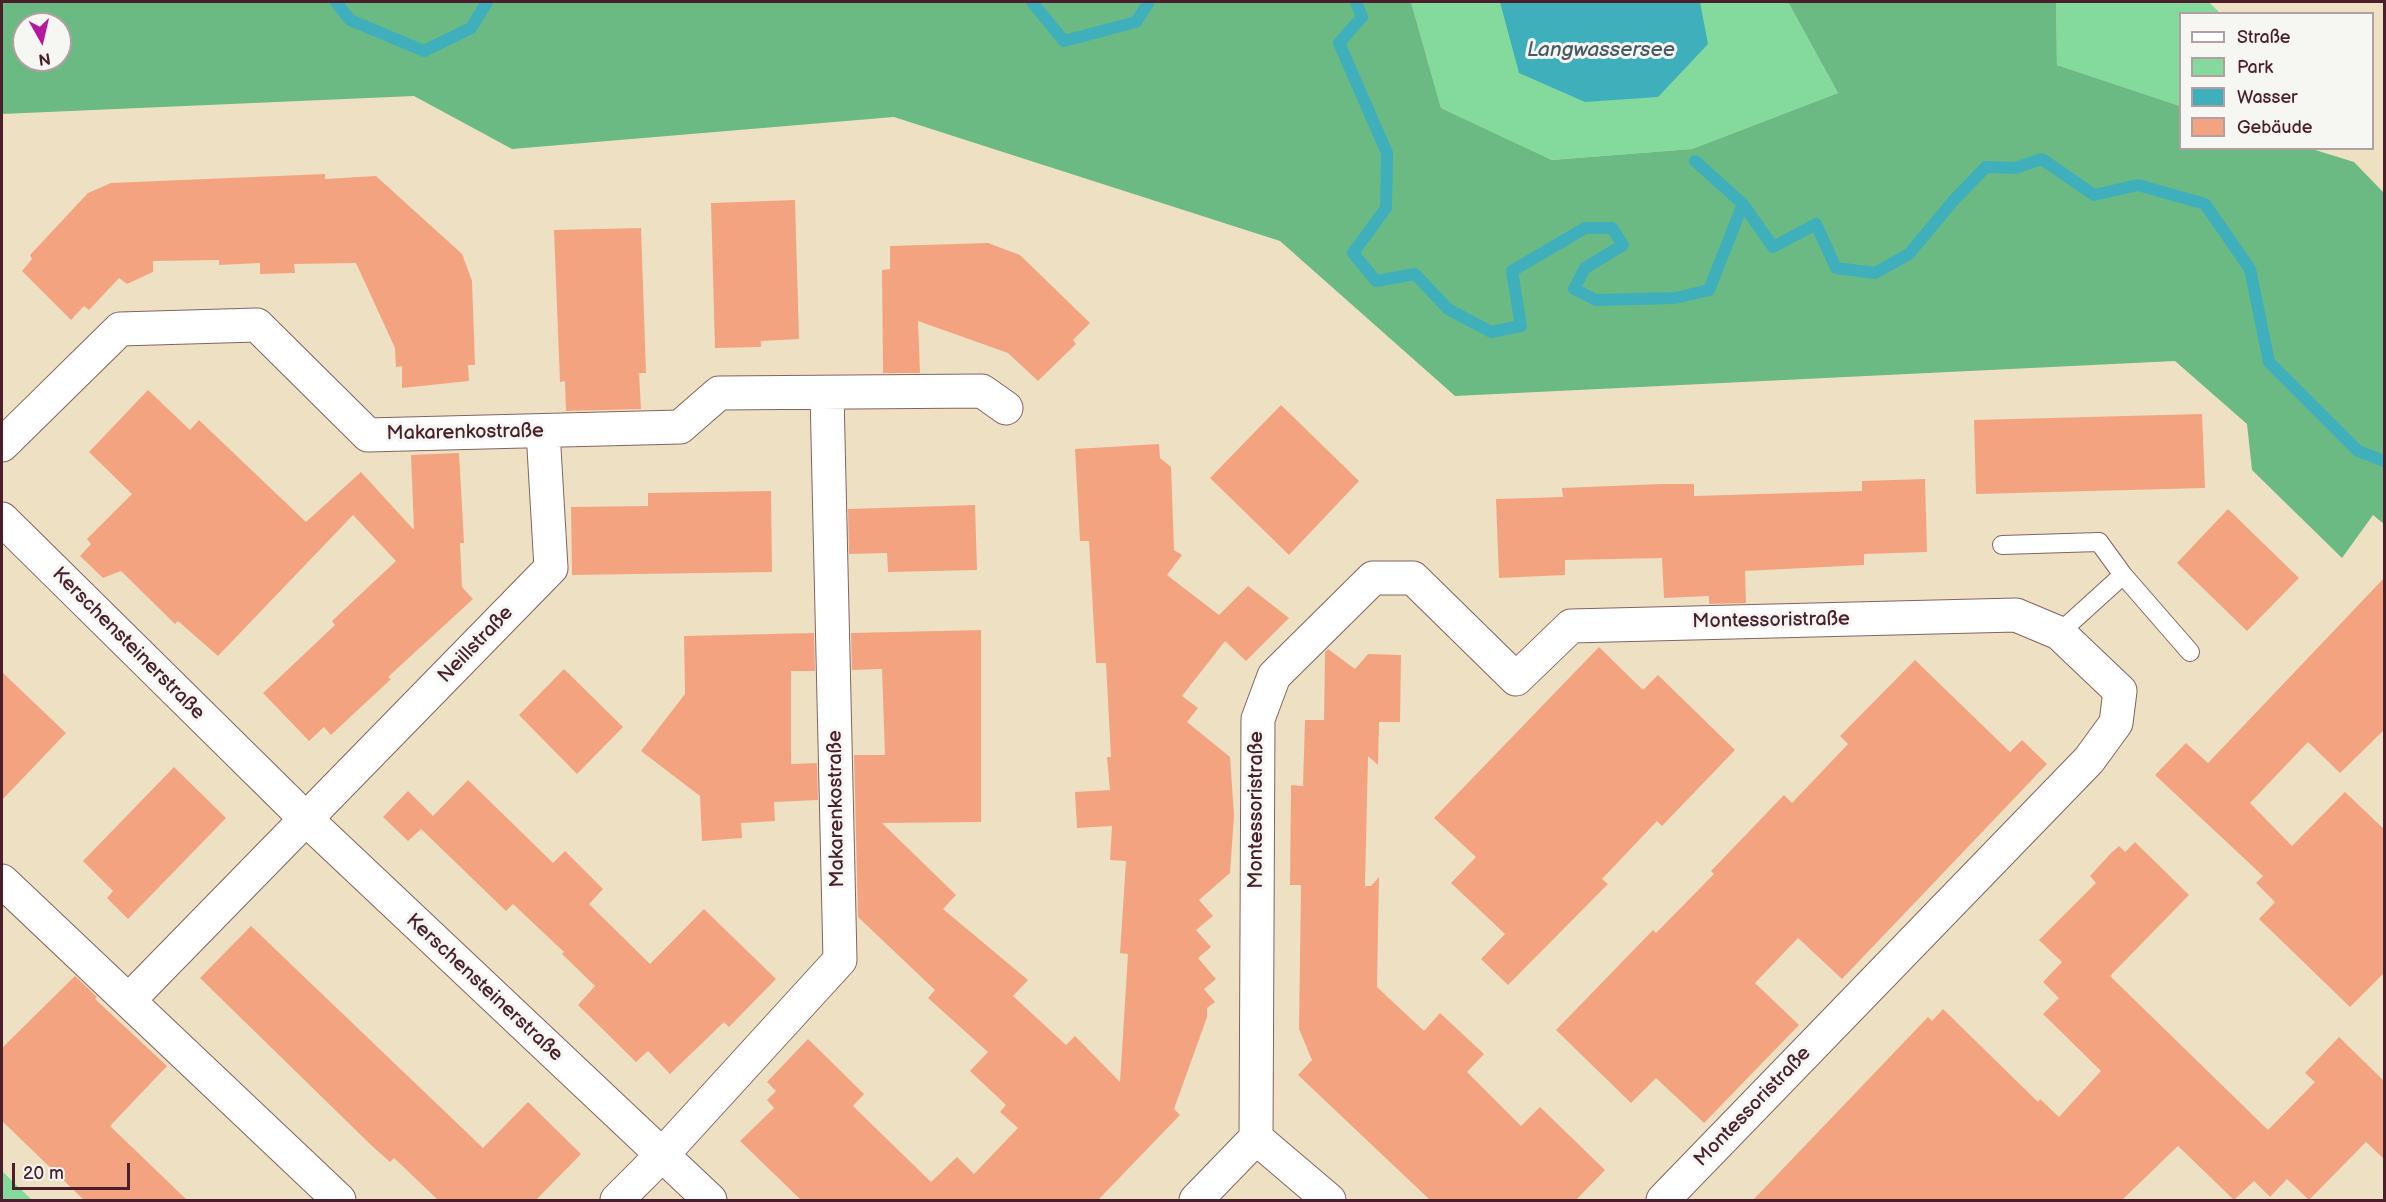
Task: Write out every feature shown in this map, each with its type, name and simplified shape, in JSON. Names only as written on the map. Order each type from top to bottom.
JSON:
[{"type":"street","name":"Makarenkostraße","points":[[2,444],[120,329],[257,325],[368,435],[680,427],[719,393],[982,391],[1006,408]]},
{"type":"street","name":"Makarenkostraße","points":[[661,1156],[840,960],[827,393]]},
{"type":"street","name":"Neillstraße","points":[[307,820],[551,568],[543,432]]},
{"type":"street","name":"Kerschensteinerstraße","points":[[2,519],[307,820],[710,1200]]},
{"type":"street","name":"Montessoristraße","points":[[1256,1138],[1258,719],[1274,676],[1372,578],[1413,578],[1516,679],[1571,626],[2016,615],[2059,633],[2120,692],[2116,723],[2089,760],[1663,1200]]},
{"type":"street","points":[[129,1000],[307,820]]},
{"type":"street","points":[[2,881],[339,1200]]},
{"type":"street","points":[[1196,1200],[1256,1138],[1329,1200]]},
{"type":"street","points":[[617,1200],[661,1156]]},
{"type":"lane","points":[[2002,545],[2099,542],[2123,575],[2190,652]]},
{"type":"lane","points":[[2059,633],[2123,575]]},
{"type":"green space","points":[[2,2],[1411,2],[1441,108],[1552,160],[1692,149],[1838,93],[1788,2],[2056,2],[2057,65],[2179,106],[2179,150],[2315,150],[2354,162],[2384,193],[2384,524],[2373,515],[2342,558],[2252,470],[2247,424],[2175,361],[1455,396],[1280,241],[894,117],[512,149],[414,96],[2,114]]},
{"type":"green space","points":[[1411,2],[1788,2],[1838,93],[1692,149],[1552,160],[1441,108]]},
{"type":"green space","points":[[2056,2],[2209,2],[2219,12],[2179,12],[2179,106],[2057,65]]},
{"type":"green space","points":[[2,1171],[32,1200],[2,1200]]},
{"type":"water","name":"Langwassersee","points":[[1500,2],[1700,2],[1708,44],[1658,97],[1585,102],[1519,73]]},
{"type":"building","points":[[325,174],[325,179],[376,176],[462,254],[472,281],[475,365],[468,365],[469,381],[402,388],[402,366],[396,367],[395,348],[356,263],[294,264],[295,273],[260,274],[260,263],[219,265],[219,260],[153,261],[153,272],[127,284],[119,278],[89,310],[84,306],[71,320],[22,271],[32,259],[30,255],[88,193],[111,183]]},
{"type":"building","points":[[795,200],[799,339],[761,341],[761,347],[715,348],[711,203]]},
{"type":"building","points":[[641,228],[646,373],[639,373],[641,409],[566,411],[565,381],[560,382],[554,230]]},
{"type":"building","points":[[988,243],[1020,255],[1090,323],[1073,340],[1076,344],[1038,381],[1008,353],[918,321],[920,373],[883,373],[882,270],[890,269],[890,246]]},
{"type":"building","points":[[148,390],[190,430],[199,420],[306,522],[361,472],[414,530],[411,455],[459,453],[464,543],[460,543],[462,587],[473,599],[388,677],[391,679],[331,735],[324,727],[309,741],[263,693],[335,625],[332,621],[396,561],[353,515],[218,656],[178,621],[175,624],[121,571],[103,578],[80,556],[91,544],[87,539],[132,494],[89,452]]},
{"type":"building","points":[[1281,405],[1359,481],[1289,555],[1210,478]]},
{"type":"building","points":[[2202,414],[2205,488],[1976,494],[1974,420]]},
{"type":"building","points":[[1159,444],[1160,458],[1171,467],[1174,550],[1182,555],[1167,575],[1219,615],[1248,586],[1289,618],[1246,661],[1225,641],[1182,696],[1198,708],[1187,722],[1230,757],[1234,815],[1230,873],[1199,900],[1213,916],[1196,930],[1211,947],[1198,958],[1216,979],[1204,989],[1215,1002],[1207,1008],[1207,1017],[1174,1109],[1180,1115],[1098,1200],[801,1200],[740,1141],[774,1108],[767,1100],[776,1091],[767,1082],[808,1039],[864,1094],[853,1106],[931,1182],[957,1157],[974,1174],[1018,1128],[1000,1112],[1006,1105],[970,1071],[988,1052],[928,998],[935,990],[858,917],[854,755],[885,755],[882,669],[852,670],[851,633],[981,630],[981,822],[882,823],[956,895],[943,909],[1028,980],[1013,996],[1066,1045],[1075,1036],[1120,1082],[1128,954],[1120,953],[1126,861],[1110,860],[1112,826],[1077,828],[1075,792],[1110,790],[1107,757],[1111,757],[1106,663],[1096,663],[1089,541],[1080,541],[1075,449]]},
{"type":"building","points":[[1925,479],[1927,552],[1864,554],[1864,565],[1745,571],[1746,603],[1709,604],[1709,596],[1664,598],[1662,558],[1565,560],[1565,575],[1499,578],[1496,499],[1563,497],[1562,488],[1661,484],[1694,484],[1694,496],[1862,491],[1862,481]]},
{"type":"building","points":[[771,491],[772,572],[572,575],[571,507],[648,506],[648,493]]},
{"type":"building","points":[[975,505],[977,570],[888,572],[887,553],[849,554],[848,509]]},
{"type":"building","points":[[2228,509],[2299,578],[2247,631],[2177,563]]},
{"type":"building","points":[[2385,577],[2385,729],[2340,773],[2308,742],[2250,803],[2292,846],[2345,792],[2385,830],[2385,972],[2350,1007],[2259,919],[2275,902],[2256,883],[2263,876],[2155,775],[2186,743],[2208,763]]},
{"type":"building","points":[[814,633],[815,671],[791,671],[791,764],[817,763],[818,800],[774,802],[775,821],[741,823],[742,838],[702,841],[700,796],[641,751],[685,694],[684,636]]},
{"type":"building","points":[[1599,647],[1643,690],[1658,675],[1735,750],[1662,826],[1657,821],[1602,879],[1608,884],[1508,985],[1481,959],[1505,934],[1451,883],[1476,857],[1434,818]]},
{"type":"building","points":[[1328,649],[1355,669],[1368,654],[1401,655],[1400,722],[1379,722],[1378,765],[1368,756],[1365,886],[1371,886],[1379,877],[1377,987],[1424,1031],[1440,1013],[1484,1054],[1467,1072],[1521,1126],[1540,1107],[1605,1170],[1576,1200],[1430,1200],[1298,1075],[1312,1060],[1299,1029],[1301,885],[1290,885],[1291,785],[1303,786],[1305,720],[1324,720],[1325,652]]},
{"type":"building","points":[[1915,660],[2010,752],[2022,740],[2047,764],[1842,979],[1798,938],[1755,983],[1799,1025],[1704,1123],[1656,1078],[1631,1103],[1556,1030],[1653,930],[1656,933],[1714,874],[1711,871],[1784,795],[1792,803],[1848,744],[1840,736]]},
{"type":"building","points":[[564,669],[623,727],[577,774],[519,715]]},
{"type":"building","points":[[2,672],[66,733],[2,800]]},
{"type":"building","points":[[174,767],[226,818],[128,919],[107,898],[113,891],[83,861]]},
{"type":"building","points":[[468,780],[553,863],[565,851],[603,889],[589,904],[650,964],[704,909],[776,979],[729,1027],[724,1022],[670,1074],[648,1051],[636,1062],[578,1005],[595,986],[562,954],[564,952],[513,904],[506,911],[421,829],[408,841],[383,817],[408,791],[433,816]]},
{"type":"building","points":[[2135,842],[2189,895],[2110,976],[2268,1130],[2315,1082],[2305,1073],[2339,1037],[2385,1082],[2385,1160],[2366,1142],[2309,1200],[2287,1179],[2270,1197],[2254,1181],[2234,1200],[2178,1146],[2122,1200],[1753,1200],[1928,1017],[1932,1021],[1943,1009],[2038,1102],[2040,1099],[2059,1117],[2101,1071],[2043,1014],[2059,998],[2043,982],[2062,962],[2039,940],[2096,883],[2090,876],[2111,853],[2119,846],[2125,852]]},
{"type":"building","points":[[251,926],[483,1148],[528,1102],[581,1154],[536,1200],[438,1200],[394,1158],[390,1162],[372,1146],[200,978]]},
{"type":"building","points":[[75,976],[97,997],[95,999],[167,1066],[110,1126],[187,1200],[84,1200],[2,1121],[2,1048]]},
{"type":"waterway","points":[[336,2],[350,20],[424,51],[471,28],[487,2]]},
{"type":"waterway","points":[[1032,2],[1064,41],[1136,22],[1149,2]]},
{"type":"waterway","points":[[1356,2],[1362,17],[1339,43],[1387,153],[1386,208],[1353,253],[1376,281],[1415,274],[1448,309],[1491,332],[1521,326],[1512,271],[1585,228],[1612,228],[1623,245],[1585,268],[1574,289],[1596,300],[1675,298],[1709,290],[1743,204]]},
{"type":"waterway","points":[[1695,161],[1743,204],[1773,247],[1816,224],[1836,268],[1875,273],[1909,254],[1953,201],[1986,167],[2015,168],[2042,159],[2094,195],[2138,185],[2205,204],[2250,269],[2269,362],[2358,451],[2384,461]]}]
